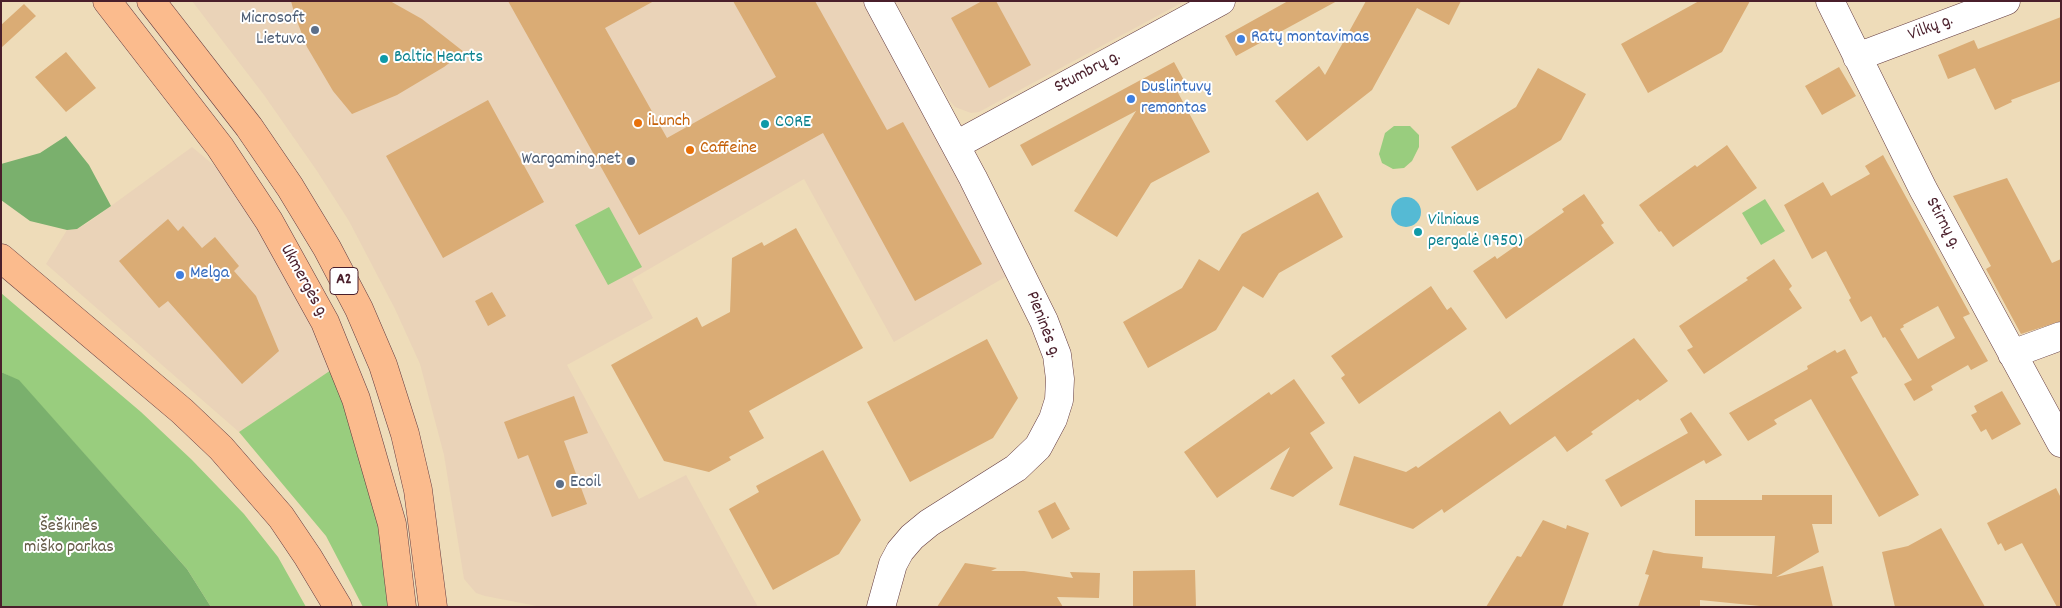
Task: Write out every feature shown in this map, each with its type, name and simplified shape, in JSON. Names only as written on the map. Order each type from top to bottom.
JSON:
[{"type":"highway","name":"Ukmergės g.","points":[[107,1],[220,147],[269,220],[325,322],[356,399],[392,524],[402,607]]},
{"type":"highway","name":"Ukmergės g.","points":[[151,1],[249,127],[290,187],[327,248],[359,309],[383,364],[406,434],[418,490],[433,607]]},
{"type":"highway","points":[[1,258],[182,411],[221,448],[281,517],[338,607]]},
{"type":"street","name":"Pieninės g.","points":[[878,1],[956,145],[1044,321],[1057,355],[1060,379],[1059,400],[1053,419],[1045,436],[1030,457],[989,487],[929,523],[912,537],[900,551],[893,564],[881,607]]},
{"type":"street","name":"Stumbrų g.","points":[[956,145],[1221,1]]},
{"type":"street","name":"Stirnų g.","points":[[1830,1],[1923,189],[2061,443]]},
{"type":"street","name":"Vilkų g.","points":[[1857,57],[2006,1]]},
{"type":"street","points":[[2012,354],[2061,336]]},
{"type":"shaded area","points":[[192,1],[864,1],[1012,273],[894,342],[804,179],[632,279],[653,318],[567,365],[639,499],[686,475],[758,607],[542,607],[485,596],[476,593],[464,579],[444,455],[420,364],[395,309],[349,221],[317,171],[264,95]]},
{"type":"shaded area","points":[[895,1],[1185,1],[979,112],[971,113],[955,107],[950,101]]},
{"type":"shaded area","points":[[192,147],[240,187],[337,366],[239,432],[46,264],[67,230],[77,229],[89,222]]},
{"type":"green space","points":[[1394,126],[1410,126],[1419,135],[1419,147],[1412,161],[1404,168],[1393,169],[1382,163],[1379,154],[1385,133]]},
{"type":"green space","points":[[66,136],[89,165],[111,206],[77,229],[67,230],[30,221],[1,200],[1,164],[40,153]]},
{"type":"green space","points":[[1765,199],[1785,231],[1761,245],[1742,213]]},
{"type":"green space","points":[[609,207],[642,267],[608,285],[575,225]]},
{"type":"green space","points":[[1,293],[141,412],[192,460],[244,514],[278,557],[306,607],[211,607],[187,569],[19,381],[1,372]]},
{"type":"green space","points":[[337,366],[370,471],[392,607],[363,607],[326,536],[239,432]]},
{"type":"green space","name":"Šeškinės miško parkas","points":[[1,372],[19,380],[187,569],[211,607],[1,607]]},
{"type":"water","points":[[1406,197],[1417,201],[1421,212],[1417,223],[1406,227],[1395,223],[1391,212],[1395,201]]},
{"type":"building","name":"Baltic Hearts","points":[[291,1],[390,1],[422,19],[464,52],[444,67],[397,95],[352,114],[333,91],[307,47]]},
{"type":"building","name":"CORE","points":[[508,1],[654,1],[605,28],[667,138],[776,77],[733,1],[815,1],[887,130],[903,122],[982,264],[915,301],[823,133],[639,235]]},
{"type":"building","points":[[982,1],[996,1],[1031,65],[989,88],[951,18]]},
{"type":"building","points":[[1288,1],[1337,1],[1236,56],[1225,36]]},
{"type":"building","points":[[1366,1],[1461,1],[1449,25],[1417,8],[1372,90],[1307,141],[1275,101],[1319,66],[1325,75]]},
{"type":"building","points":[[1699,1],[1750,1],[1722,52],[1648,93],[1621,44]]},
{"type":"building","points":[[24,4],[36,16],[1,48],[1,25]]},
{"type":"building","points":[[2061,17],[2061,81],[2011,100],[2012,102],[1995,110],[1975,68],[1948,79],[1938,55],[1974,40],[1978,49]]},
{"type":"building","points":[[66,52],[96,88],[66,112],[35,77]]},
{"type":"building","points":[[1174,62],[1186,84],[1176,89],[1210,152],[1151,183],[1117,237],[1074,211],[1136,111],[1032,166],[1020,145]]},
{"type":"building","points":[[1839,67],[1856,96],[1822,115],[1805,86]]},
{"type":"building","points":[[1538,68],[1586,94],[1561,140],[1477,191],[1451,147],[1516,107]]},
{"type":"building","points":[[488,100],[544,202],[443,258],[386,156]]},
{"type":"building","points":[[1727,145],[1757,188],[1673,247],[1639,205],[1695,165],[1697,167]]},
{"type":"building","points":[[1883,155],[1970,314],[1963,317],[1988,361],[1971,370],[1968,365],[1931,386],[1933,390],[1914,401],[1904,384],[1912,380],[1885,337],[1883,338],[1871,316],[1861,322],[1849,300],[1851,298],[1826,251],[1812,259],[1784,205],[1823,182],[1831,196],[1870,174],[1865,166]],"holes":[[[1938,306],[1955,338],[1918,359],[1900,329],[1904,327],[1903,325]]]},
{"type":"building","points":[[2007,178],[2052,263],[2061,259],[2061,321],[2021,334],[1986,269],[1991,266],[1953,196]]},
{"type":"building","points":[[1318,192],[1343,237],[1279,273],[1263,298],[1243,286],[1216,330],[1148,368],[1123,322],[1182,288],[1199,259],[1219,271],[1242,234]]},
{"type":"building","points":[[1584,194],[1604,223],[1601,225],[1614,243],[1506,319],[1473,271],[1495,256],[1497,259],[1564,212],[1562,209]]},
{"type":"building","points":[[168,219],[178,231],[183,226],[202,248],[215,237],[239,266],[234,271],[256,296],[279,351],[242,384],[168,301],[159,308],[119,261]]},
{"type":"building","points":[[796,228],[863,348],[749,411],[764,438],[729,457],[731,460],[709,472],[664,461],[611,365],[697,317],[702,327],[730,312],[732,258],[762,242],[764,246]]},
{"type":"building","points":[[1774,259],[1792,286],[1789,289],[1802,308],[1704,374],[1687,350],[1693,347],[1679,326],[1748,280],[1746,278]]},
{"type":"building","points":[[1431,286],[1447,310],[1451,307],[1467,329],[1359,404],[1341,378],[1345,375],[1331,356]]},
{"type":"building","points":[[492,292],[506,316],[488,326],[475,301]]},
{"type":"building","points":[[1634,338],[1668,381],[1640,401],[1638,399],[1591,432],[1593,434],[1567,452],[1555,436],[1444,513],[1442,509],[1413,529],[1339,505],[1354,456],[1406,472],[1416,466],[1418,468],[1500,411],[1510,425]]},
{"type":"building","points":[[987,339],[1018,398],[993,438],[910,482],[867,402]]},
{"type":"building","points":[[1845,349],[1858,373],[1851,377],[1919,495],[1879,517],[1811,399],[1774,420],[1777,424],[1748,441],[1729,413],[1808,369],[1807,366],[1835,350],[1837,353]]},
{"type":"building","points":[[1294,379],[1325,423],[1310,433],[1333,468],[1293,497],[1270,489],[1290,447],[1217,498],[1184,452],[1269,392],[1271,395]]},
{"type":"building","points":[[2002,391],[2021,424],[1992,440],[1986,429],[1981,432],[1971,415],[1977,412],[1974,406]]},
{"type":"building","points":[[574,396],[588,433],[564,441],[587,504],[552,517],[528,455],[518,459],[504,422]]},
{"type":"building","points":[[1691,412],[1722,455],[1706,464],[1704,460],[1621,507],[1605,480],[1688,433],[1680,419]]},
{"type":"building","points":[[823,450],[861,520],[839,554],[773,590],[729,509],[759,492],[756,486]]},
{"type":"building","points":[[2056,488],[2061,498],[2061,607],[2057,607],[2022,543],[2005,551],[2001,543],[1998,545],[1987,523]]},
{"type":"building","points":[[1762,495],[1832,495],[1832,524],[1812,524],[1819,552],[1776,577],[1823,566],[1833,607],[1770,607],[1700,600],[1700,607],[1638,607],[1649,575],[1645,574],[1653,550],[1703,557],[1702,568],[1772,574],[1775,536],[1695,536],[1695,500],[1762,500]]},
{"type":"building","points":[[1055,502],[1070,529],[1052,539],[1038,511]]},
{"type":"building","points":[[1543,520],[1566,529],[1567,525],[1589,533],[1562,607],[1486,607],[1517,556],[1521,557]]},
{"type":"building","points":[[1941,528],[1985,607],[1895,607],[1882,552],[1908,546]]},
{"type":"building","points":[[965,563],[997,568],[991,571],[1024,571],[1073,578],[1070,572],[1100,573],[1099,598],[1057,597],[1063,607],[937,607]]},
{"type":"building","points":[[1195,570],[1196,607],[1133,607],[1133,571]]},
{"type":"place","name":"Microsoft Lietuva","points":[[315,30]]},
{"type":"place","name":"Ratų montavimas","points":[[1241,39]]},
{"type":"place","name":"Baltic Hearts","points":[[384,59]]},
{"type":"place","name":"Duslintuvų remontas","points":[[1131,99]]},
{"type":"place","name":"iLunch","points":[[638,123]]},
{"type":"place","name":"CORE","points":[[765,124]]},
{"type":"place","name":"Caffeine","points":[[690,150]]},
{"type":"place","name":"Wargaming.net","points":[[631,161]]},
{"type":"place","name":"Vilniaus pergalė (1950)","points":[[1418,232]]},
{"type":"place","name":"Melga","points":[[180,275]]},
{"type":"place","name":"Ecoil","points":[[560,484]]}]
